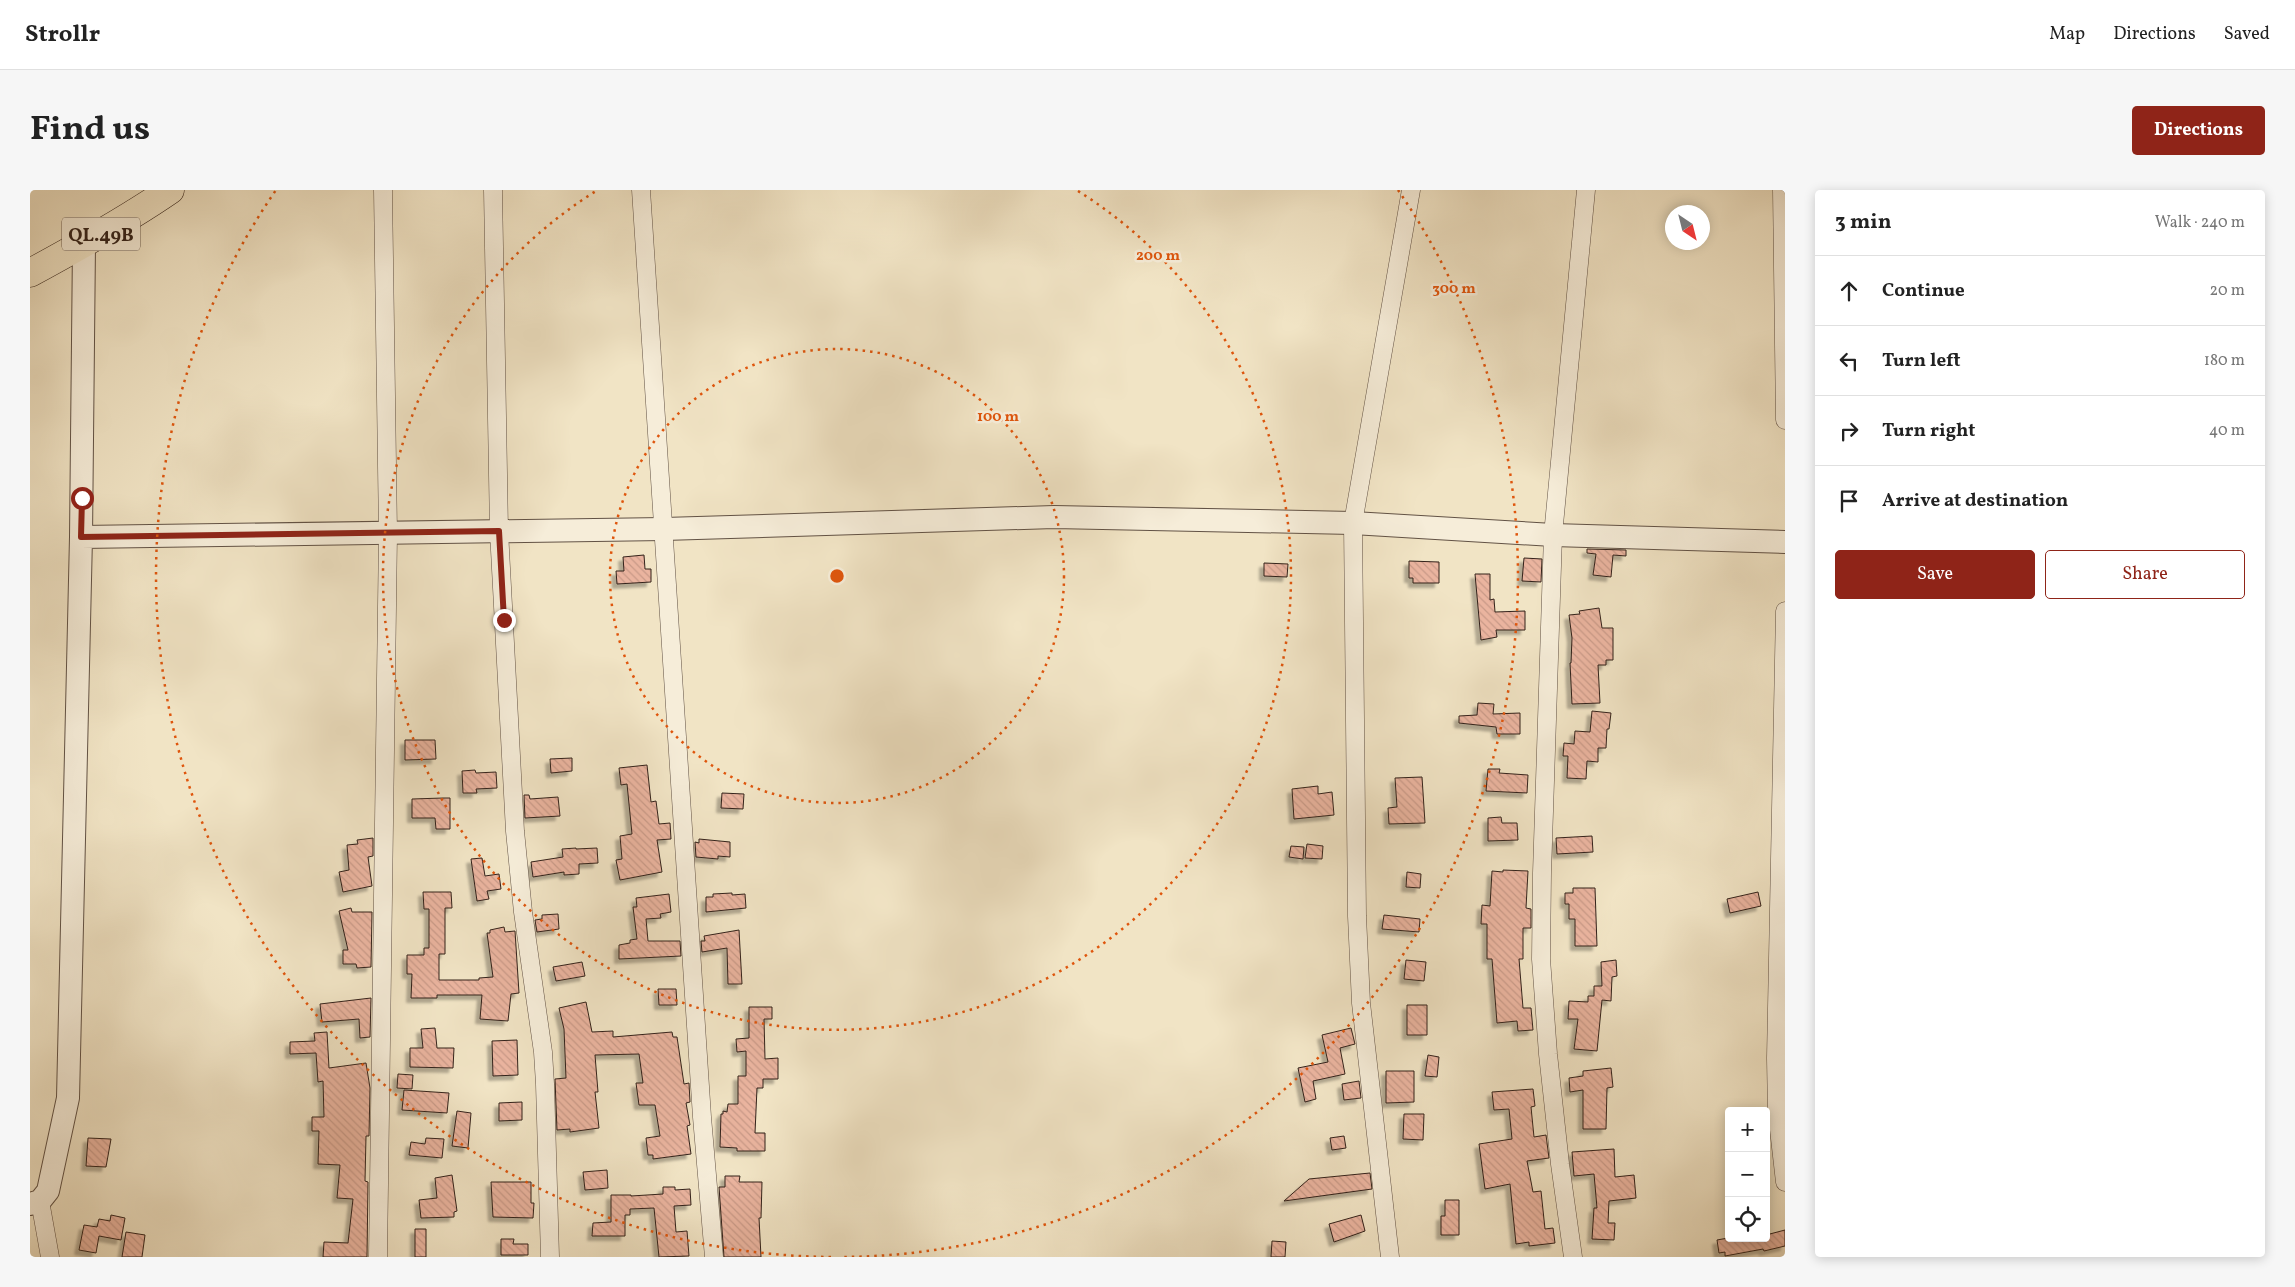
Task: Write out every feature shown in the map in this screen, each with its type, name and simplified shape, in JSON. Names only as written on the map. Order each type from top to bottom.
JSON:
[{"type":"main road","name":"QL.49B","points":[[30,273],[144,209],[170,190]]},
{"type":"street","points":[[378,1257],[388,534],[383,190]]},
{"type":"street","points":[[493,190],[499,531],[515,831],[523,912],[543,1052],[550,1257]]},
{"type":"street","points":[[641,190],[702,1116],[714,1257]]},
{"type":"street","points":[[1390,1257],[1361,1003],[1357,916],[1353,523],[1411,190]]},
{"type":"street","points":[[1573,1257],[1552,1099],[1541,959],[1544,795],[1553,535],[1586,190]]},
{"type":"street","points":[[1782,190],[1785,420]]},
{"type":"street","points":[[50,1257],[35,1202],[48,1190],[68,1098],[81,537],[84,244]]},
{"type":"street","points":[[81,537],[664,529],[1054,517],[1353,523],[1553,535],[1785,542]]},
{"type":"street","points":[[1785,611],[1776,1058],[1777,1112],[1785,1182]]},
{"type":"building","points":[[1587,549],[1626,550],[1626,556],[1613,555],[1611,577],[1593,575],[1596,554],[1587,553]]},
{"type":"building","points":[[644,555],[645,569],[651,569],[651,582],[617,584],[616,571],[624,571],[623,557]]},
{"type":"building","points":[[1524,558],[1542,559],[1541,582],[1522,581]]},
{"type":"building","points":[[1409,561],[1439,562],[1439,583],[1413,583],[1413,578],[1409,578]]},
{"type":"building","points":[[1264,563],[1288,564],[1287,577],[1264,576]]},
{"type":"building","points":[[1475,574],[1490,574],[1490,600],[1494,599],[1495,612],[1525,611],[1525,630],[1496,630],[1497,637],[1481,640]]},
{"type":"building","points":[[1599,608],[1602,628],[1613,628],[1613,660],[1606,660],[1606,665],[1598,665],[1600,703],[1572,704],[1570,663],[1572,638],[1569,615],[1580,614],[1579,611]]},
{"type":"building","points":[[1478,703],[1494,704],[1493,714],[1520,713],[1520,734],[1497,734],[1496,727],[1459,723],[1459,716],[1477,715]]},
{"type":"building","points":[[1592,711],[1611,713],[1609,729],[1607,729],[1606,748],[1598,748],[1598,762],[1587,761],[1586,779],[1567,778],[1568,756],[1563,756],[1564,743],[1574,744],[1575,731],[1590,732]]},
{"type":"building","points":[[405,740],[435,740],[436,759],[405,760]]},
{"type":"building","points":[[572,758],[572,771],[551,773],[550,759]]},
{"type":"building","points":[[647,765],[651,802],[656,801],[659,824],[670,823],[671,839],[657,840],[662,872],[620,880],[616,860],[622,859],[620,836],[632,834],[627,784],[621,785],[619,768]]},
{"type":"building","points":[[1488,769],[1500,769],[1499,773],[1528,775],[1527,793],[1486,791]]},
{"type":"building","points":[[475,770],[476,773],[496,772],[497,788],[476,789],[477,793],[463,793],[462,771]]},
{"type":"building","points":[[1422,777],[1425,823],[1389,824],[1388,808],[1397,807],[1395,778]]},
{"type":"building","points":[[1318,786],[1318,794],[1332,792],[1334,815],[1294,819],[1292,789]]},
{"type":"building","points":[[722,793],[744,794],[743,809],[721,808]]},
{"type":"building","points":[[524,795],[529,795],[530,799],[558,797],[560,816],[525,818]]},
{"type":"building","points":[[450,798],[450,829],[436,829],[435,818],[412,818],[412,799]]},
{"type":"building","points":[[1501,817],[1502,823],[1517,823],[1518,840],[1488,841],[1488,818]]},
{"type":"building","points":[[1592,836],[1593,852],[1557,854],[1556,838]]},
{"type":"building","points":[[373,838],[373,856],[368,857],[372,886],[343,892],[339,872],[349,870],[347,845],[358,844],[357,840]]},
{"type":"building","points":[[699,839],[730,842],[730,857],[718,856],[718,859],[696,857],[695,842],[699,843]]},
{"type":"building","points":[[1307,844],[1323,846],[1322,859],[1305,858]]},
{"type":"building","points":[[1291,846],[1304,847],[1303,859],[1289,857]]},
{"type":"building","points":[[597,848],[598,863],[579,864],[579,874],[564,875],[564,872],[533,877],[531,862],[563,857],[562,849]]},
{"type":"building","points":[[482,858],[485,876],[499,874],[501,889],[487,891],[489,899],[477,901],[471,859]]},
{"type":"building","points":[[1503,870],[1528,871],[1526,908],[1531,909],[1531,928],[1523,928],[1523,959],[1519,959],[1523,1008],[1531,1008],[1533,1030],[1518,1031],[1517,1021],[1497,1023],[1492,959],[1487,959],[1487,924],[1481,924],[1482,905],[1490,906],[1492,871],[1503,872]]},
{"type":"building","points":[[1407,872],[1421,874],[1420,888],[1406,887]]},
{"type":"building","points":[[1573,888],[1595,888],[1597,946],[1575,946],[1575,919],[1569,919],[1569,904],[1565,904],[1565,893],[1573,893]]},
{"type":"building","points":[[423,892],[451,892],[452,908],[445,908],[445,954],[439,954],[439,980],[479,980],[479,978],[493,977],[487,933],[490,933],[490,930],[504,927],[505,932],[515,931],[519,993],[511,994],[508,1021],[480,1019],[482,995],[437,995],[437,998],[411,998],[412,974],[407,974],[407,955],[424,955],[424,948],[429,948],[429,909],[424,909]]},
{"type":"building","points":[[1758,892],[1761,906],[1730,913],[1727,899]]},
{"type":"building","points":[[732,893],[732,895],[745,894],[746,908],[706,912],[706,897],[713,897],[713,894]]},
{"type":"building","points":[[669,894],[671,912],[660,914],[661,918],[646,919],[648,941],[680,941],[681,956],[619,959],[619,945],[630,943],[630,940],[637,939],[633,907],[637,907],[636,898]]},
{"type":"building","points":[[351,908],[352,912],[372,912],[371,967],[357,968],[356,964],[343,964],[343,950],[348,950],[339,911]]},
{"type":"building","points":[[558,914],[559,929],[537,932],[535,920],[542,919],[542,915]]},
{"type":"building","points":[[1384,915],[1420,919],[1419,932],[1382,929]]},
{"type":"building","points":[[739,930],[742,984],[728,984],[727,948],[702,952],[701,941],[705,941],[704,936]]},
{"type":"building","points":[[1406,960],[1426,962],[1424,981],[1404,979]]},
{"type":"building","points":[[1616,960],[1617,976],[1612,977],[1611,1001],[1602,1000],[1597,1051],[1574,1049],[1578,1019],[1568,1019],[1569,1001],[1588,1002],[1588,996],[1594,996],[1594,986],[1602,986],[1601,962]]},
{"type":"building","points":[[582,962],[585,976],[556,981],[553,967]]},
{"type":"building","points":[[658,989],[676,989],[677,1005],[659,1005]]},
{"type":"building","points":[[371,998],[370,1037],[360,1038],[359,1019],[322,1022],[320,1004]]},
{"type":"building","points":[[586,1002],[592,1032],[613,1031],[613,1037],[672,1032],[673,1037],[677,1037],[684,1084],[689,1083],[690,1102],[686,1103],[690,1125],[687,1126],[691,1154],[653,1159],[653,1155],[648,1155],[646,1138],[660,1136],[655,1105],[639,1105],[636,1083],[643,1083],[639,1054],[595,1055],[598,1092],[595,1092],[599,1128],[570,1132],[570,1129],[557,1130],[555,1079],[566,1078],[564,1029],[559,1008]]},
{"type":"building","points":[[1407,1005],[1427,1005],[1427,1035],[1407,1035]]},
{"type":"building","points":[[749,1007],[772,1007],[772,1019],[764,1019],[765,1059],[778,1058],[778,1079],[763,1079],[763,1088],[757,1088],[755,1133],[765,1133],[765,1151],[737,1151],[737,1148],[720,1147],[721,1114],[723,1114],[723,1111],[727,1112],[728,1104],[738,1104],[738,1076],[746,1076],[746,1051],[737,1052],[736,1039],[749,1038]]},
{"type":"building","points":[[435,1028],[437,1048],[454,1048],[453,1068],[410,1067],[410,1048],[423,1048],[421,1029]]},
{"type":"building","points":[[1351,1028],[1355,1044],[1340,1048],[1345,1074],[1313,1081],[1316,1099],[1305,1102],[1298,1068],[1328,1062],[1322,1035]]},
{"type":"building","points":[[327,1032],[329,1068],[366,1063],[370,1088],[369,1136],[366,1136],[365,1181],[368,1182],[367,1257],[323,1257],[324,1242],[348,1243],[353,1199],[337,1198],[340,1165],[318,1164],[319,1131],[312,1131],[312,1117],[324,1117],[323,1081],[318,1082],[316,1053],[290,1054],[290,1042],[315,1041],[314,1033]]},
{"type":"building","points":[[517,1040],[518,1075],[493,1076],[492,1041]]},
{"type":"building","points":[[1428,1055],[1439,1057],[1437,1077],[1425,1076]]},
{"type":"building","points":[[1611,1068],[1613,1087],[1607,1088],[1606,1129],[1583,1129],[1583,1090],[1570,1092],[1569,1078],[1583,1076],[1583,1071]]},
{"type":"building","points":[[1386,1071],[1414,1071],[1414,1102],[1386,1103]]},
{"type":"building","points":[[398,1074],[413,1075],[412,1089],[397,1088]]},
{"type":"building","points":[[1359,1081],[1361,1098],[1344,1100],[1342,1084]]},
{"type":"building","points":[[1533,1089],[1535,1106],[1531,1107],[1534,1137],[1546,1135],[1549,1158],[1527,1161],[1533,1192],[1541,1191],[1545,1229],[1553,1228],[1555,1243],[1529,1246],[1529,1242],[1516,1244],[1510,1184],[1485,1189],[1479,1144],[1512,1139],[1509,1109],[1494,1110],[1492,1092]]},
{"type":"building","points":[[404,1090],[449,1093],[447,1113],[402,1110]]},
{"type":"building","points":[[522,1102],[522,1120],[499,1121],[499,1103]]},
{"type":"building","points":[[457,1111],[471,1113],[468,1148],[452,1146]]},
{"type":"building","points":[[1404,1114],[1424,1114],[1423,1140],[1403,1139]]},
{"type":"building","points":[[1344,1136],[1346,1148],[1332,1150],[1330,1138]]},
{"type":"building","points":[[88,1138],[111,1139],[106,1167],[86,1166]]},
{"type":"building","points":[[426,1138],[444,1139],[442,1158],[409,1155],[411,1142],[425,1144]]},
{"type":"building","points":[[1614,1149],[1615,1177],[1634,1175],[1636,1198],[1609,1201],[1608,1223],[1615,1223],[1614,1240],[1592,1239],[1594,1208],[1597,1208],[1594,1174],[1574,1176],[1572,1152]]},
{"type":"building","points":[[607,1170],[608,1188],[585,1190],[583,1172]]},
{"type":"building","points":[[1370,1173],[1372,1189],[1284,1201],[1309,1179]]},
{"type":"building","points":[[452,1175],[457,1211],[454,1212],[454,1217],[421,1218],[419,1200],[437,1198],[435,1178]]},
{"type":"building","points":[[725,1176],[740,1176],[739,1182],[762,1182],[761,1218],[759,1218],[761,1257],[724,1257],[719,1187],[725,1187]]},
{"type":"building","points":[[491,1182],[531,1182],[531,1203],[534,1203],[533,1218],[493,1217]]},
{"type":"building","points":[[663,1187],[675,1187],[675,1190],[690,1189],[691,1205],[674,1206],[676,1232],[687,1231],[689,1256],[659,1257],[654,1208],[630,1209],[630,1215],[625,1215],[625,1236],[592,1236],[593,1223],[611,1222],[611,1195],[663,1194]]},
{"type":"building","points":[[1445,1200],[1459,1200],[1459,1235],[1441,1235],[1441,1216],[1445,1216]]},
{"type":"building","points":[[111,1215],[125,1218],[121,1240],[99,1236],[96,1253],[79,1250],[84,1225],[97,1227],[99,1219],[110,1221]]},
{"type":"building","points":[[1361,1215],[1365,1231],[1334,1242],[1329,1224]]},
{"type":"building","points":[[415,1229],[426,1229],[426,1257],[415,1257]]},
{"type":"building","points":[[1785,1230],[1785,1246],[1725,1256],[1725,1252],[1719,1253],[1717,1240],[1725,1239],[1725,1242],[1770,1242],[1770,1234]]},
{"type":"building","points":[[126,1232],[145,1235],[142,1257],[122,1257]]},
{"type":"building","points":[[501,1239],[514,1239],[513,1244],[528,1244],[528,1255],[501,1255]]},
{"type":"building","points":[[1272,1241],[1286,1242],[1285,1257],[1271,1257]]},
{"type":"route","points":[[82,498],[81,537],[499,531],[504,620]]}]
